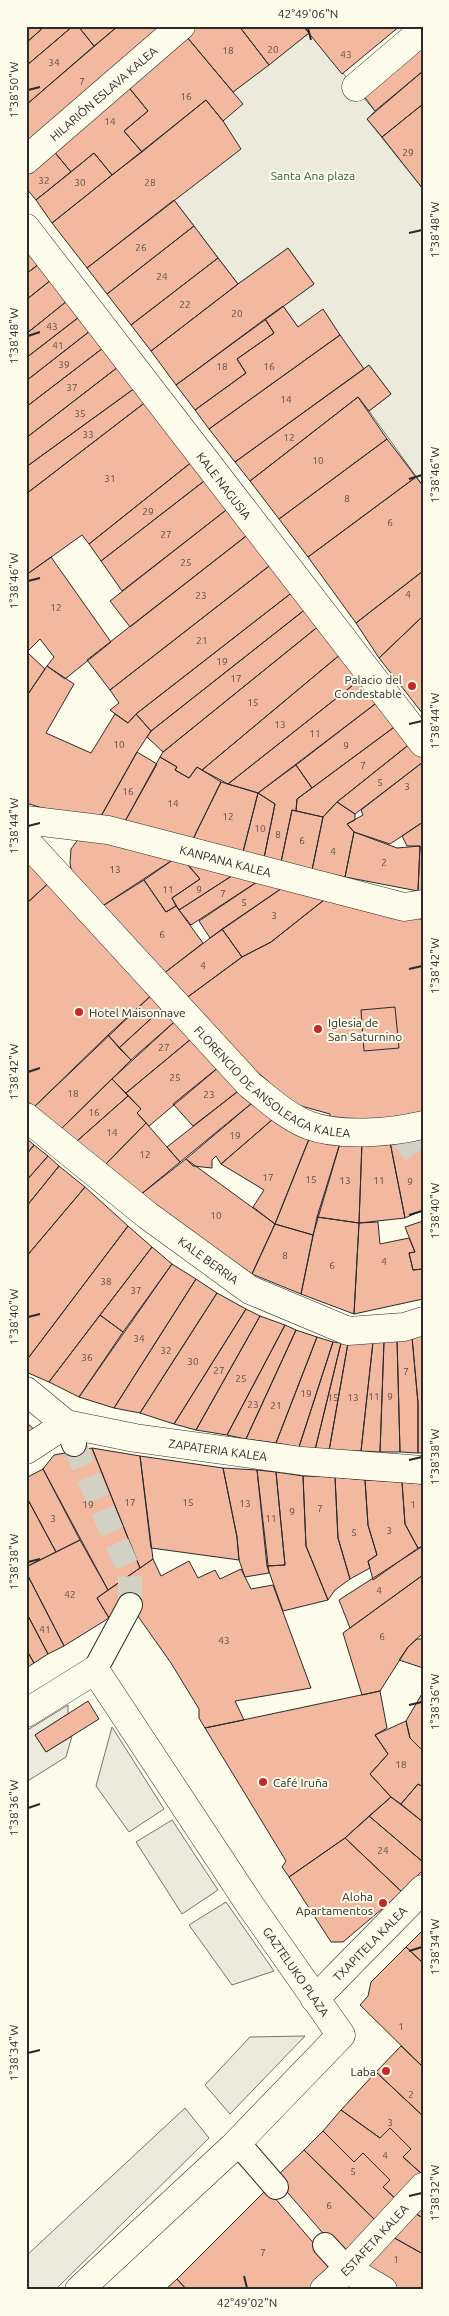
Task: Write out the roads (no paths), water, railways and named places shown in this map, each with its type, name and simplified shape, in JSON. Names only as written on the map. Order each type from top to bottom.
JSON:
[{"type":"street","name":"HILARIÓN ESLAVA KALEA","points":[[26,160],[181,26]]},
{"type":"street","points":[[356,87],[423,30]]},
{"type":"street","name":"KALE NAGUSIA","points":[[26,228],[423,743]]},
{"type":"street","name":"KANPANA KALEA","points":[[26,820],[108,830],[404,907],[423,904]]},
{"type":"street","name":"FLORENCIO DE ANSOLEAGA KALEA","points":[[26,841],[250,1085],[286,1113],[309,1125],[352,1133],[400,1130],[423,1125]]},
{"type":"street","name":"KALE BERRIA","points":[[26,1117],[147,1215],[250,1290],[348,1332],[404,1327],[423,1321]]},
{"type":"street","name":"ZAPATERIA KALEA","points":[[26,1391],[70,1434],[135,1438],[292,1460],[423,1470]]},
{"type":"street","points":[[26,1450],[70,1434]]},
{"type":"street","points":[[26,1712],[95,1670],[130,1605]]},
{"type":"street","name":"GAZTELUKO PLAZA","points":[[79,2290],[237,2142],[341,2035],[95,1670]]},
{"type":"street","name":"TXAPITELA KALEA","points":[[315,1999],[423,1890]]},
{"type":"street","points":[[237,2142],[276,2187]]},
{"type":"street","name":"ESTAFETA KALEA","points":[[324,2290],[348,2269],[423,2187]]},
{"type":"street","points":[[325,2245],[348,2269],[383,2290]]},
{"type":"tunnel","points":[[400,1130],[423,1161]]},
{"type":"tunnel","points":[[74,1444],[130,1573],[130,1605]]},
{"type":"place","name":"Palacio del Condestable","points":[[412,686]]},
{"type":"place","name":"Hotel Maisonnave","points":[[79,1012]]},
{"type":"place","name":"Iglesia de San Saturnino","points":[[318,1029]]},
{"type":"place","name":"Café Iruña","points":[[263,1782]]},
{"type":"place","name":"Aloha Apartamentos","points":[[383,1903]]},
{"type":"place","name":"Laba","points":[[386,2071]]},
{"type":"park label","name":"Santa Ana plaza","points":[[313,175]]}]
